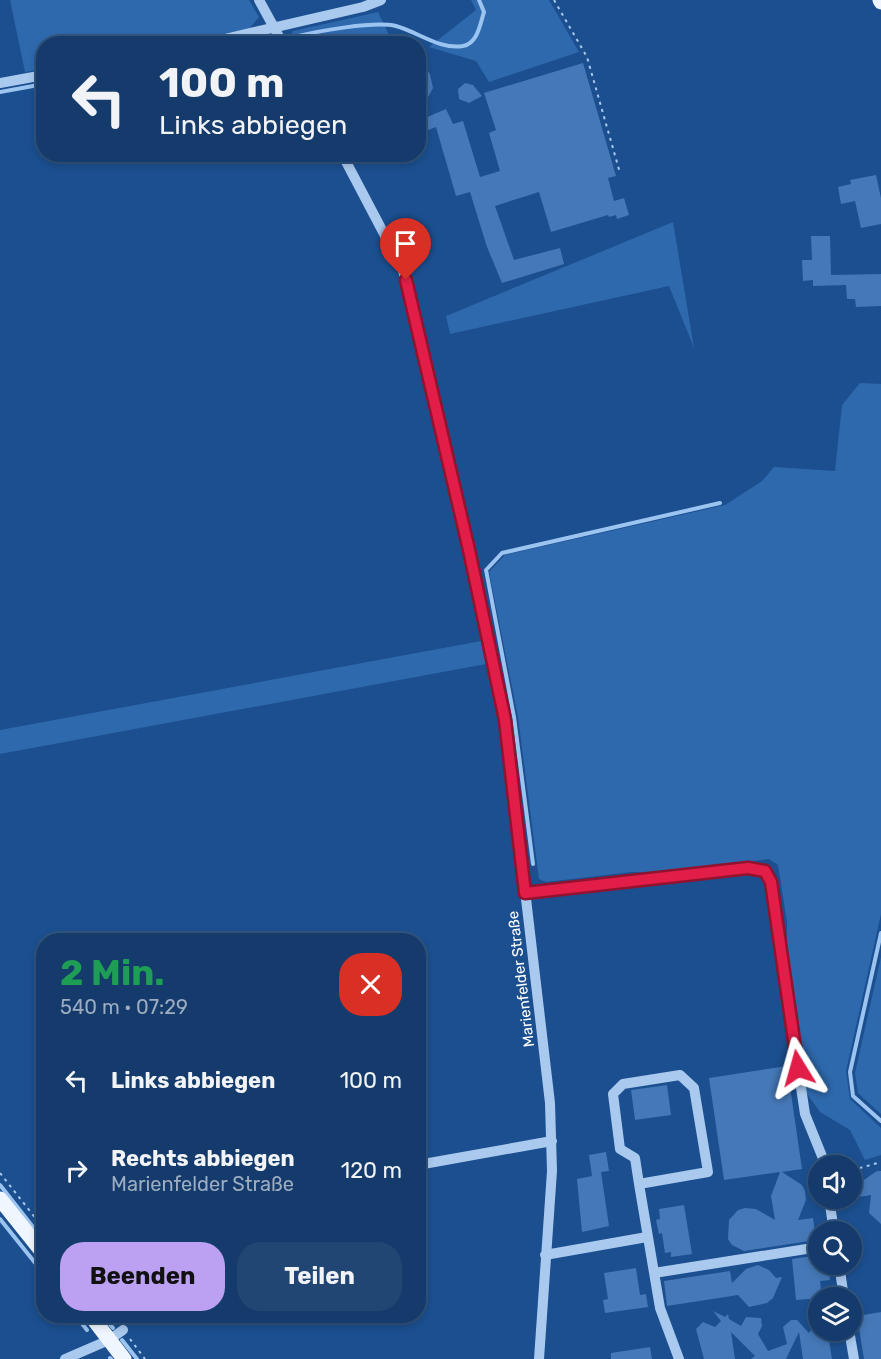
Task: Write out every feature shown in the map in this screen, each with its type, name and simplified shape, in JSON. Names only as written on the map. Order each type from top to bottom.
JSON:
[{"type":"main road","points":[[0,1199],[36,1235]]},
{"type":"main road","points":[[96,1323],[124,1359]]},
{"type":"street","points":[[259,0],[279,36]]},
{"type":"street","points":[[239,36],[363,8],[381,0]]},
{"type":"street","points":[[0,83],[36,76]]},
{"type":"street","name":"Marienfelder Straße","points":[[346,162],[403,270],[406,280],[469,550],[505,720],[552,1141],[539,1359]]},
{"type":"street","points":[[525,893],[748,868],[765,871],[771,882],[805,1114],[822,1155]]},
{"type":"street","points":[[639,1184],[708,1172],[694,1088],[680,1075],[623,1084],[613,1094],[620,1149],[635,1158],[647,1237],[660,1308],[679,1359]]},
{"type":"street","points":[[426,1164],[552,1141]]},
{"type":"street","points":[[545,1255],[647,1237]]},
{"type":"street","points":[[654,1273],[808,1248]]},
{"type":"street","points":[[65,1359],[109,1340],[123,1330]]},
{"type":"street","points":[[851,1341],[854,1359]]},
{"type":"path","points":[[554,0],[587,57],[620,173]]},
{"type":"path","points":[[862,1167],[881,1162]]},
{"type":"path","points":[[0,1173],[36,1218]]},
{"type":"shaded area","points":[[10,0],[249,0],[259,17],[249,29],[211,36],[36,36],[36,70],[25,72]]},
{"type":"shaded area","points":[[471,0],[549,0],[579,52],[489,82],[476,61],[429,47],[476,10]]},
{"type":"shaded area","points":[[378,12],[390,36],[290,36],[293,31]]},
{"type":"shaded area","points":[[673,222],[694,348],[669,286],[450,334],[446,316]]},
{"type":"shaded area","points":[[860,383],[881,384],[881,914],[846,1071],[850,1099],[881,1128],[881,1155],[865,1160],[850,1130],[820,1112],[805,1091],[787,955],[787,922],[778,865],[769,859],[659,873],[632,872],[546,882],[539,879],[518,717],[489,572],[505,555],[725,505],[762,481],[774,467],[835,471],[842,405]]},
{"type":"shaded area","points":[[481,641],[486,664],[0,754],[0,730]]},
{"type":"shaded area","points":[[881,957],[881,1114],[858,1093],[855,1073]]},
{"type":"building","points":[[583,63],[616,176],[608,178],[614,201],[624,198],[629,215],[617,219],[616,215],[609,217],[608,215],[551,232],[539,192],[495,206],[514,260],[560,248],[564,264],[502,283],[487,247],[470,192],[456,196],[436,127],[426,131],[426,118],[446,109],[453,124],[463,121],[480,177],[500,171],[489,133],[496,130],[484,93]]},
{"type":"building","points":[[426,69],[430,74],[433,88],[426,101]]},
{"type":"building","points":[[465,83],[473,85],[482,96],[469,103],[459,99],[458,89]]},
{"type":"building","points":[[876,175],[881,198],[881,224],[861,228],[855,201],[841,204],[838,187],[851,184],[850,180]]},
{"type":"building","points":[[811,236],[830,236],[831,275],[881,274],[881,306],[856,307],[855,299],[847,299],[846,285],[813,286],[813,280],[803,281],[802,260],[812,260]]},
{"type":"building","points":[[787,1066],[802,1169],[782,1172],[802,1185],[805,1191],[806,1200],[798,1220],[813,1218],[813,1221],[808,1221],[808,1241],[744,1251],[732,1245],[728,1239],[729,1220],[738,1210],[756,1209],[775,1220],[771,1196],[780,1172],[724,1180],[709,1078]]},
{"type":"building","points":[[667,1085],[671,1115],[635,1120],[631,1090]]},
{"type":"building","points":[[606,1152],[609,1171],[601,1172],[609,1226],[582,1232],[577,1179],[592,1176],[589,1155]]},
{"type":"building","points":[[877,1171],[881,1171],[881,1224],[869,1213],[871,1195],[862,1196],[862,1181]]},
{"type":"building","points":[[684,1205],[692,1254],[671,1257],[671,1252],[665,1253],[662,1233],[659,1234],[656,1220],[660,1219],[659,1209]]},
{"type":"building","points":[[808,1257],[808,1275],[829,1275],[830,1280],[820,1281],[821,1287],[808,1287],[808,1299],[796,1300],[792,1259]]},
{"type":"building","points":[[758,1265],[769,1270],[776,1278],[782,1277],[773,1298],[767,1303],[749,1307],[738,1295],[667,1306],[664,1281],[730,1271],[732,1283],[746,1269]]},
{"type":"building","points":[[636,1268],[640,1295],[646,1294],[648,1307],[605,1313],[603,1300],[608,1299],[604,1273]]},
{"type":"building","points":[[713,1311],[725,1317],[728,1314],[729,1319],[741,1326],[746,1317],[761,1318],[762,1326],[758,1334],[768,1351],[787,1344],[783,1327],[791,1320],[797,1320],[808,1332],[808,1341],[829,1341],[832,1359],[803,1359],[799,1332],[786,1359],[751,1359],[755,1356],[731,1332],[735,1359],[704,1359],[696,1329],[703,1322],[715,1327],[721,1321]]},
{"type":"building","points":[[881,1312],[881,1359],[864,1359],[861,1341],[862,1315]]},
{"type":"building","points":[[650,1347],[652,1359],[611,1359],[611,1353]]},
{"type":"waterway","points":[[426,39],[454,47],[468,44],[475,37],[484,12],[479,0]]},
{"type":"waterway","points":[[299,36],[345,27],[374,25],[396,26],[420,36]]},
{"type":"waterway","points":[[0,92],[36,85]]},
{"type":"waterway","points":[[533,864],[514,717],[486,570],[502,553],[720,503]]},
{"type":"waterway","points":[[881,933],[850,1072],[853,1096],[881,1121]]},
{"type":"waterway","points":[[0,1185],[33,1227]]},
{"type":"waterway","points":[[0,1219],[36,1264]]},
{"type":"waterway","points":[[82,1323],[87,1330]]},
{"type":"waterway","points":[[109,1323],[113,1328]]},
{"type":"waterway","points":[[122,1340],[137,1359]]},
{"type":"route","points":[[406,280],[469,550],[505,720],[525,893],[748,868],[765,871],[771,882],[798,1068]]}]
